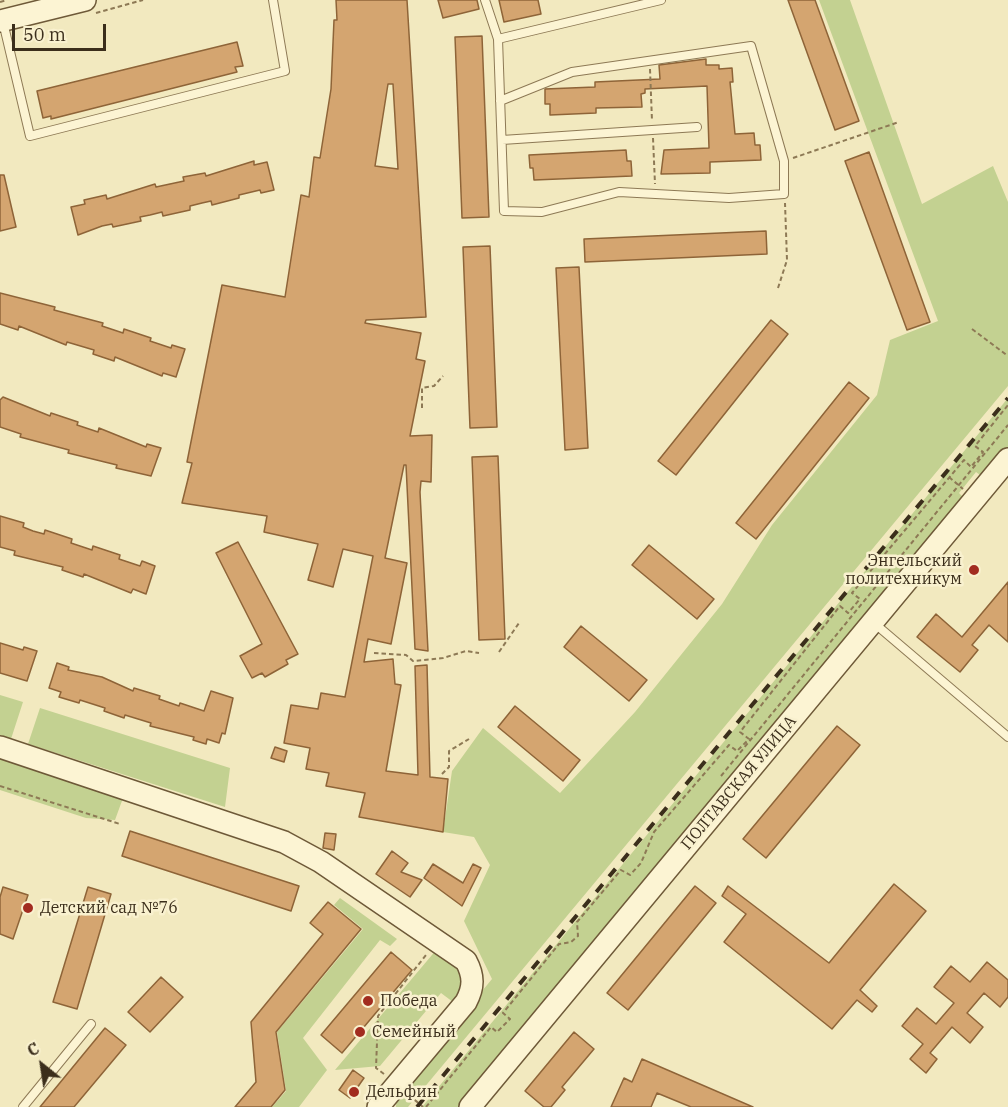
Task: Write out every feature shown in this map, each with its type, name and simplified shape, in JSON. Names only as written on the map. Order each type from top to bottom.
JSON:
[{"type":"street","points":[[2,11],[85,0]]},
{"type":"street","name":"ПОЛТАВСКАЯ УЛИЦА","points":[[470,1107],[1008,459]]},
{"type":"street","points":[[0,747],[284,842],[321,862],[466,961],[472,972],[472,991],[466,1002],[378,1107]]},
{"type":"lane","points":[[2,11],[30,136],[285,71],[273,0]]},
{"type":"lane","points":[[485,0],[498,39],[500,101],[502,140],[504,211],[542,212],[619,192],[729,198],[784,194],[784,161],[751,46],[572,72],[500,101]]},
{"type":"lane","points":[[498,39],[661,0]]},
{"type":"lane","points":[[502,140],[697,127]]},
{"type":"lane","points":[[873,623],[1008,736]]},
{"type":"lane","points":[[23,1107],[91,1024]]},
{"type":"path","points":[[784,161],[899,122]]},
{"type":"path","points":[[778,288],[787,260],[784,194]]},
{"type":"path","points":[[972,329],[1008,356]]},
{"type":"path","points":[[422,408],[422,388],[434,386],[443,376]]},
{"type":"path","points":[[418,949],[428,956],[378,1016],[376,1068],[424,1107],[491,1027],[497,1032],[510,1019],[503,1013],[560,944],[571,942],[578,936],[577,922],[621,870],[630,875],[641,862],[654,832],[729,745],[737,751],[749,739],[740,732],[840,606],[848,613],[860,599],[852,593],[964,460],[971,467],[983,452],[975,446],[1008,405]]},
{"type":"path","points":[[714,784],[1008,425]]},
{"type":"path","points":[[950,477],[959,485]]},
{"type":"path","points":[[499,652],[519,623]]},
{"type":"path","points":[[374,653],[406,654],[413,661],[443,658],[466,651],[479,654]]},
{"type":"path","points":[[442,774],[449,767],[449,751],[469,739]]},
{"type":"path","points":[[0,786],[120,824]]},
{"type":"green space","points":[[819,0],[850,0],[922,204],[993,166],[1008,202],[1008,386],[408,1107],[396,1107],[397,1094],[492,979],[464,921],[490,865],[474,837],[443,832],[452,771],[483,728],[560,793],[635,712],[722,604],[772,525],[877,395],[890,340],[938,321]]},
{"type":"green space","points":[[1008,398],[1008,449],[984,478],[976,472],[959,493],[966,500],[459,1107],[422,1107]]},
{"type":"green space","points":[[0,695],[23,702],[11,739],[0,735]]},
{"type":"green space","points":[[40,708],[230,768],[225,807],[28,744]]},
{"type":"green space","points":[[0,756],[123,798],[115,820],[86,818],[0,790]]},
{"type":"green space","points":[[340,898],[397,939],[390,946],[380,940],[303,1038],[327,1070],[299,1107],[272,1107],[286,1091],[277,1032],[363,929],[334,905]]},
{"type":"green space","points":[[437,949],[457,966],[460,972],[461,984],[453,1002],[441,993],[380,1066],[335,1070]]},
{"type":"building","points":[[336,0],[407,0],[426,317],[366,320],[365,323],[421,333],[416,359],[425,361],[410,436],[432,435],[431,482],[421,481],[420,492],[428,651],[415,649],[406,465],[404,465],[385,558],[407,563],[391,644],[368,639],[364,662],[393,659],[395,684],[401,685],[386,771],[418,775],[415,666],[427,665],[430,777],[448,779],[443,832],[359,817],[365,793],[326,786],[329,773],[306,769],[310,748],[284,743],[291,705],[318,709],[321,693],[345,697],[373,556],[343,549],[333,587],[308,580],[318,544],[264,532],[267,516],[182,503],[192,463],[187,462],[222,285],[285,297],[301,195],[309,197],[314,157],[320,158],[331,89],[334,20],[337,20]],"holes":[[[388,84],[393,84],[398,169],[375,166]]]},
{"type":"building","points":[[438,0],[477,0],[479,9],[443,18]]},
{"type":"building","points":[[499,0],[538,0],[541,14],[504,22]]},
{"type":"building","points":[[788,0],[815,0],[859,121],[835,130]]},
{"type":"building","points":[[482,36],[489,217],[462,218],[455,37]]},
{"type":"building","points":[[237,42],[243,66],[235,67],[237,72],[51,119],[51,116],[43,118],[37,91]]},
{"type":"building","points":[[706,59],[706,65],[719,65],[719,69],[732,68],[733,82],[730,82],[735,134],[754,133],[755,145],[760,145],[761,160],[710,162],[710,173],[661,174],[664,150],[709,148],[707,86],[645,89],[645,93],[641,94],[642,107],[596,108],[596,113],[550,115],[550,104],[545,104],[545,89],[595,87],[595,82],[660,79],[659,65]]},
{"type":"building","points":[[626,150],[627,161],[631,161],[632,176],[534,180],[533,168],[530,168],[529,155]]},
{"type":"building","points":[[869,152],[930,322],[907,330],[845,161]]},
{"type":"building","points":[[254,161],[254,165],[267,162],[274,190],[261,193],[260,190],[239,195],[239,198],[212,205],[211,201],[202,203],[190,206],[190,210],[163,216],[162,212],[140,217],[141,221],[113,227],[112,224],[102,226],[78,235],[71,207],[85,204],[84,200],[106,195],[107,199],[155,184],[156,187],[184,181],[183,177],[205,173],[206,176]]},
{"type":"building","points":[[0,175],[4,175],[16,227],[0,231]]},
{"type":"building","points":[[766,231],[767,254],[585,262],[584,239]]},
{"type":"building","points":[[490,246],[497,427],[470,428],[463,247]]},
{"type":"building","points":[[579,267],[588,448],[565,450],[556,268]]},
{"type":"building","points":[[0,293],[55,307],[54,310],[103,323],[102,326],[123,333],[124,329],[171,348],[172,345],[185,349],[176,377],[163,373],[162,376],[115,357],[114,361],[93,354],[94,350],[67,342],[66,345],[19,326],[18,330],[0,324]]},
{"type":"building","points":[[771,320],[788,334],[676,475],[658,461]]},
{"type":"building","points":[[849,382],[869,398],[756,539],[736,523]]},
{"type":"building","points":[[3,397],[50,416],[51,413],[78,422],[77,425],[98,432],[99,428],[146,447],[147,444],[161,448],[151,476],[68,453],[69,450],[20,437],[21,434],[0,427],[0,400]]},
{"type":"building","points":[[498,456],[505,639],[479,640],[472,457]]},
{"type":"building","points":[[0,516],[24,523],[23,527],[33,531],[44,534],[45,530],[72,539],[71,543],[92,550],[93,546],[120,555],[119,559],[140,566],[142,561],[155,566],[146,594],[133,589],[131,593],[84,574],[83,577],[62,570],[63,567],[14,555],[15,551],[0,547]]},
{"type":"building","points":[[238,542],[298,654],[286,660],[288,664],[265,677],[262,673],[252,678],[240,656],[262,644],[216,553]]},
{"type":"building","points":[[649,545],[714,599],[697,619],[632,565]]},
{"type":"building","points":[[1008,582],[1008,642],[989,625],[972,645],[978,650],[960,672],[917,637],[936,614],[962,637]]},
{"type":"building","points":[[581,626],[647,680],[629,701],[564,647]]},
{"type":"building","points":[[0,643],[23,650],[24,647],[37,651],[27,681],[0,673]]},
{"type":"building","points":[[57,663],[69,667],[68,670],[102,677],[133,691],[134,688],[160,696],[159,699],[179,706],[180,703],[204,711],[211,691],[233,698],[225,734],[222,733],[219,743],[207,739],[206,744],[193,740],[194,737],[150,726],[151,723],[125,715],[124,718],[104,711],[105,708],[80,700],[79,703],[59,697],[61,692],[49,688]]},
{"type":"building","points":[[515,706],[580,760],[563,781],[498,727]]},
{"type":"building","points":[[837,726],[860,745],[766,858],[743,839]]},
{"type":"building","points":[[275,747],[287,751],[284,762],[271,758]]},
{"type":"building","points":[[130,831],[299,886],[291,911],[122,856]]},
{"type":"building","points":[[325,833],[336,834],[334,850],[323,848]]},
{"type":"building","points":[[392,851],[408,863],[401,872],[422,880],[410,897],[376,874]]},
{"type":"building","points":[[433,864],[463,883],[473,864],[481,868],[462,906],[424,878]]},
{"type":"building","points":[[894,884],[926,911],[860,990],[877,1006],[872,1012],[857,1000],[832,1029],[724,942],[746,914],[722,896],[728,886],[829,963]]},
{"type":"building","points":[[695,886],[716,903],[628,1010],[607,993]]},
{"type":"building","points":[[3,887],[28,895],[13,939],[0,934],[0,897]]},
{"type":"building","points":[[88,887],[111,894],[77,1009],[53,1002]]},
{"type":"building","points":[[328,902],[361,929],[276,1032],[285,1090],[271,1107],[235,1107],[256,1082],[251,1022],[323,934],[310,923]]},
{"type":"building","name":"Победа","points":[[391,952],[412,970],[342,1053],[321,1035]]},
{"type":"building","points":[[987,962],[1008,980],[1008,997],[1000,1007],[984,993],[967,1013],[983,1027],[970,1043],[952,1027],[930,1053],[937,1059],[926,1073],[910,1059],[923,1044],[902,1026],[917,1008],[936,1024],[954,1003],[934,987],[951,966],[970,982]]},
{"type":"building","points":[[161,977],[183,997],[150,1032],[128,1012]]},
{"type":"building","points":[[105,1028],[126,1045],[74,1107],[40,1107]]},
{"type":"building","points":[[574,1032],[594,1049],[562,1087],[565,1090],[551,1107],[544,1107],[525,1091]]},
{"type":"building","points":[[642,1059],[753,1107],[691,1107],[657,1093],[651,1107],[611,1107],[624,1078],[632,1082]]},
{"type":"building","points":[[353,1070],[364,1078],[350,1098],[339,1090]]},
{"type":"railway","points":[[417,1107],[1008,398]]},
{"type":"place","name":"Энгельский политехникум","points":[[974,570]]},
{"type":"place","name":"Детский сад №76","points":[[28,908]]},
{"type":"place","name":"Победа","points":[[368,1001]]},
{"type":"place","name":"Семейный","points":[[360,1032]]},
{"type":"place","name":"Дельфин","points":[[354,1092]]}]
